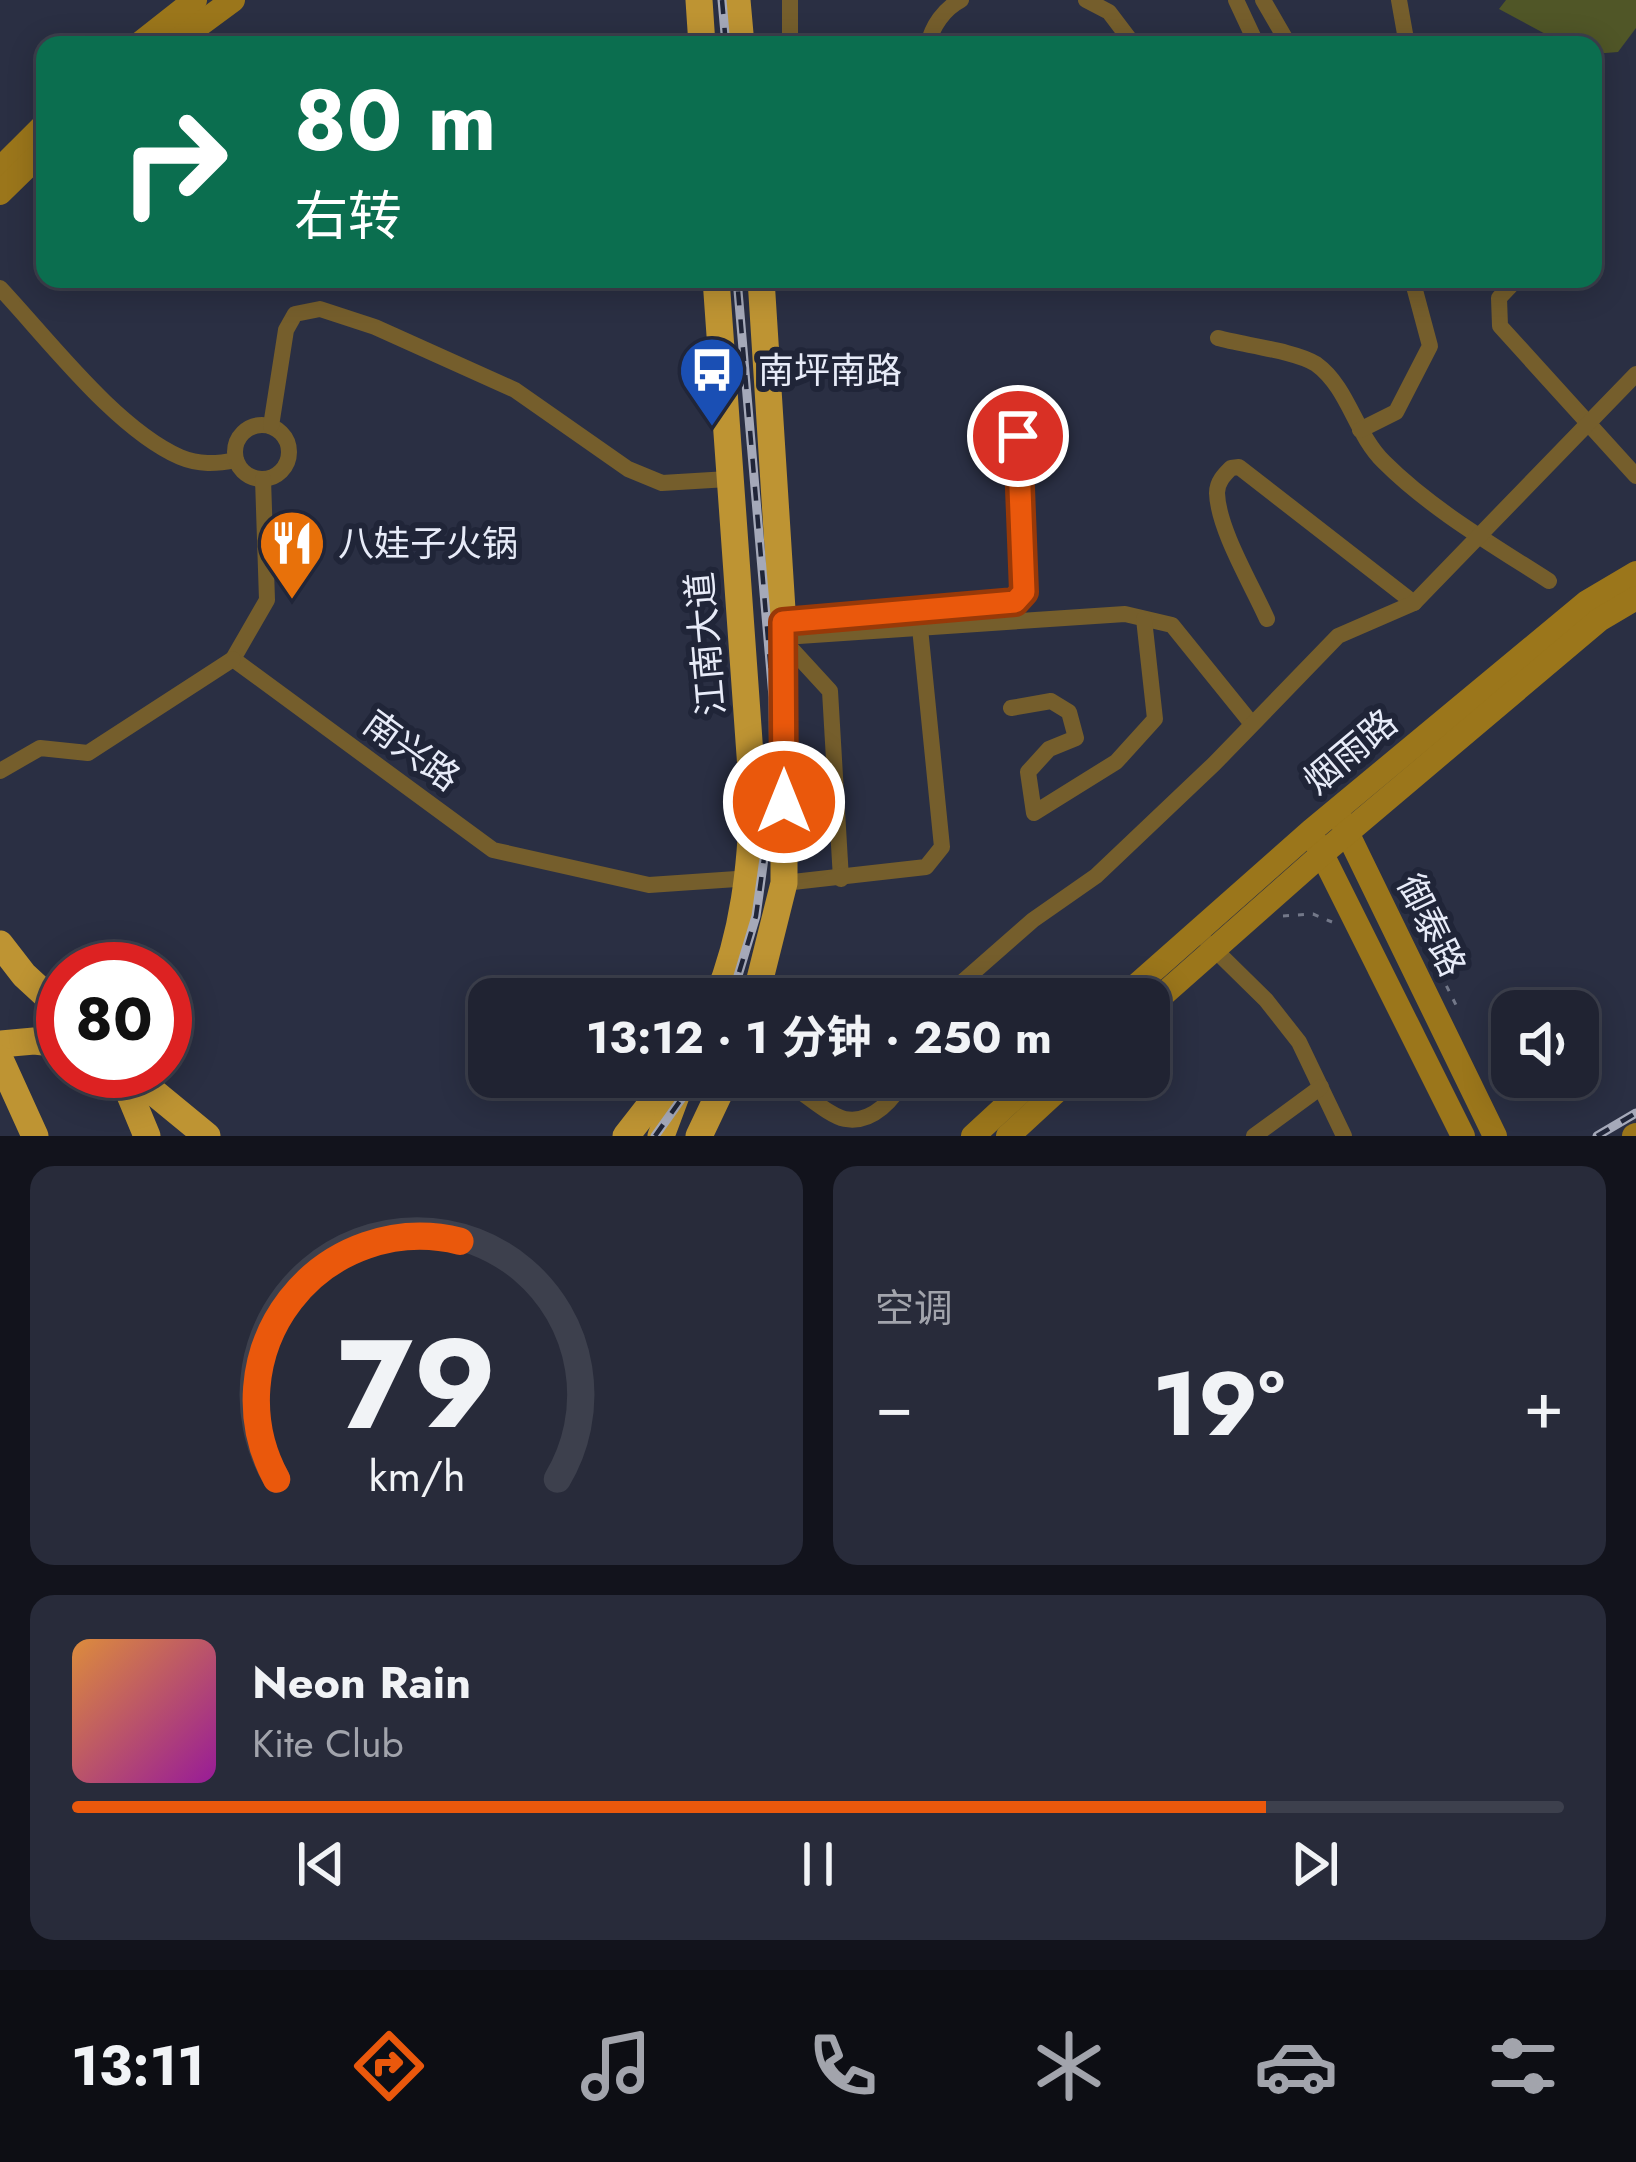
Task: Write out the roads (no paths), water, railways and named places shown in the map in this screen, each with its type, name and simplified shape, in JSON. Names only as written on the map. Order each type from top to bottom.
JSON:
[{"type":"highway","points":[[699,0],[701,36]]},
{"type":"highway","points":[[737,0],[740,36]]},
{"type":"highway","name":"江南大道","points":[[717,288],[753,797],[751,878],[724,978]]},
{"type":"highway","name":"江南大道","points":[[760,978],[784,883],[784,633],[761,288]]},
{"type":"highway","points":[[0,944],[36,986]]},
{"type":"highway","points":[[0,1044],[36,1040]]},
{"type":"highway","points":[[0,1059],[34,1136]]},
{"type":"highway","points":[[134,1098],[147,1136]]},
{"type":"highway","points":[[158,1098],[207,1136]]},
{"type":"highway","points":[[626,1136],[656,1098]]},
{"type":"highway","points":[[661,1136],[675,1098]]},
{"type":"highway","points":[[699,1136],[718,1098]]},
{"type":"main road","points":[[149,36],[195,0]]},
{"type":"main road","points":[[184,36],[232,0]]},
{"type":"main road","points":[[0,169],[36,133]]},
{"type":"main road","points":[[0,193],[36,158]]},
{"type":"main road","name":"烟雨路","points":[[1150,978],[1204,939],[1316,842],[1336,810],[1587,602],[1636,573]]},
{"type":"main road","name":"烟雨路","points":[[1316,842],[1348,833],[1599,620],[1636,598]]},
{"type":"main road","name":"御泰路","points":[[1336,810],[1495,1136]]},
{"type":"main road","name":"御泰路","points":[[1316,842],[1463,1136]]},
{"type":"main road","name":"烟雨路","points":[[1170,981],[1204,939]]},
{"type":"main road","points":[[973,1136],[1014,1098]]},
{"type":"main road","points":[[1008,1136],[1049,1098]]},
{"type":"street","points":[[790,0],[790,36]]},
{"type":"street","points":[[932,36],[950,6],[961,0]]},
{"type":"street","points":[[1086,0],[1109,12],[1127,36]]},
{"type":"street","points":[[1236,0],[1253,36]]},
{"type":"street","points":[[1263,0],[1284,36]]},
{"type":"street","points":[[1399,0],[1405,36]]},
{"type":"street","points":[[0,288],[125,421],[179,457],[212,465],[236,460]]},
{"type":"street","points":[[1360,430],[1396,412],[1430,346],[1414,288]]},
{"type":"street","points":[[1508,288],[1499,298],[1500,326],[1636,476]]},
{"type":"street","points":[[272,426],[286,330],[295,314],[320,309],[375,327],[515,390],[628,470],[662,483],[728,479]]},
{"type":"street","points":[[1218,338],[1313,362],[1338,386],[1382,461],[1478,535],[1549,580]]},
{"type":"street","points":[[967,978],[1033,920],[1096,876],[1339,636],[1414,603],[1636,374]]},
{"type":"street","points":[[784,633],[1015,602],[1024,592],[1017,396]]},
{"type":"street","points":[[254,425],[272,426],[285,436],[288,460],[279,474],[262,479],[246,474],[236,460],[240,435],[254,425]]},
{"type":"street","points":[[1267,619],[1228,532],[1217,494],[1231,468],[1239,467],[1414,603]]},
{"type":"street","points":[[0,771],[40,748],[88,753],[233,659],[267,600],[262,479]]},
{"type":"street","points":[[784,633],[1125,614],[1172,625],[1252,724]]},
{"type":"street","points":[[1011,708],[1051,701],[1069,712],[1076,738],[1049,749],[1028,772],[1034,813],[1115,762],[1155,719],[1144,619]]},
{"type":"street","points":[[784,883],[926,867],[942,847],[920,628]]},
{"type":"street","points":[[784,633],[830,691],[841,879]]},
{"type":"street","name":"南兴路","points":[[233,659],[493,850],[649,885],[751,878]]},
{"type":"street","points":[[1204,939],[1266,1000],[1299,1042],[1344,1136]]},
{"type":"street","points":[[1254,1136],[1321,1088]]},
{"type":"street","points":[[811,1098],[844,1119],[867,1117],[894,1098]]},
{"type":"railway","points":[[722,0],[725,36]]},
{"type":"railway","points":[[737,978],[756,916],[774,786],[773,697],[738,288]]},
{"type":"railway","points":[[655,1136],[682,1098]]},
{"type":"railway","points":[[1597,1136],[1636,1113]]},
{"type":"place","name":"南坪南路","points":[[712,429]]},
{"type":"place","name":"八娃子火锅","points":[[292,602]]}]
